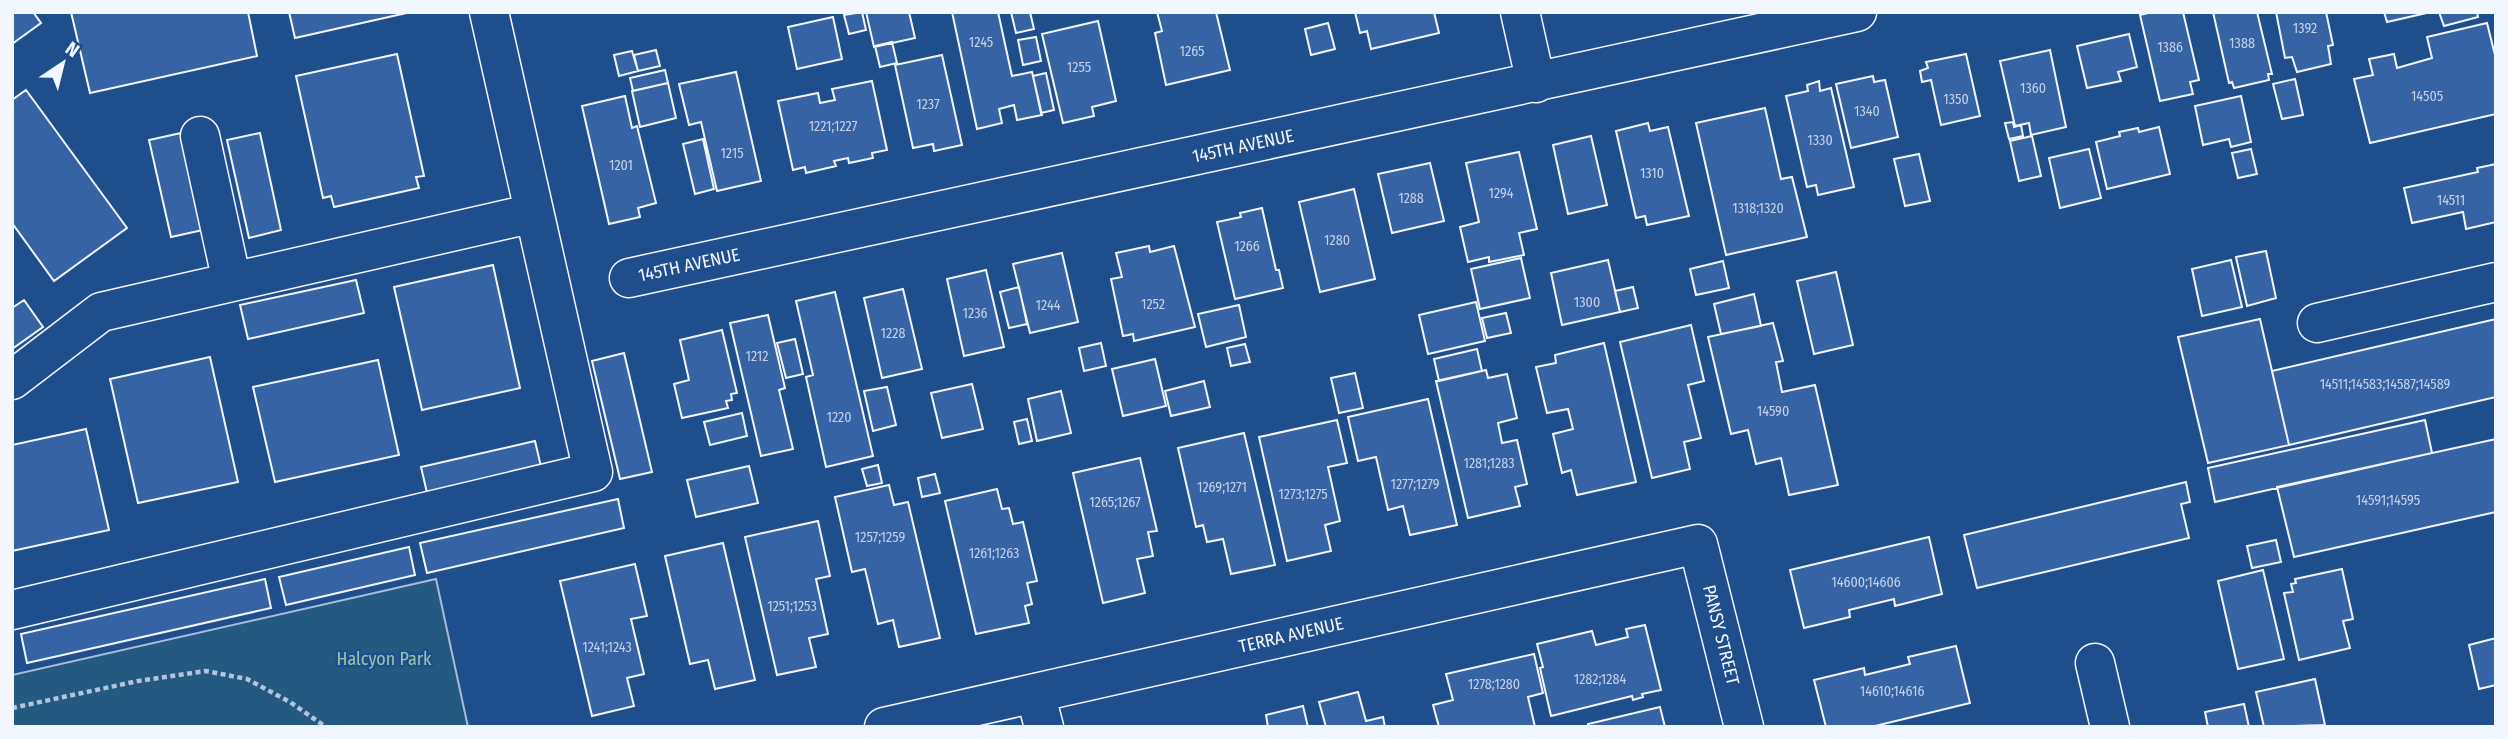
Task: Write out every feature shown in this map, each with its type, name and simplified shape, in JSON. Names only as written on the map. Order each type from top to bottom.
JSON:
[{"type":"street","points":[[12,610],[593,472],[489,12]]},
{"type":"street","points":[[1520,12],[1536,83]]},
{"type":"street","name":"145TH AVENUE","points":[[629,278],[1857,12]]},
{"type":"street","points":[[200,136],[232,282]]},
{"type":"street","points":[[12,380],[101,313],[534,213]]},
{"type":"street","points":[[2318,323],[2496,282]]},
{"type":"street","name":"TERRA AVENUE","points":[[884,727],[1040,710],[1698,544]]},
{"type":"street","name":"PANSY STREET","points":[[1698,544],[1744,727]]},
{"type":"street","points":[[2095,663],[2110,727]]},
{"type":"path","points":[[12,708],[138,681],[206,671],[247,679],[290,702],[326,727]]},
{"type":"green space","name":"Halcyon Park","points":[[436,579],[468,727],[12,727],[12,675]]},
{"type":"building","points":[[12,12],[33,12],[41,23],[12,44]]},
{"type":"building","points":[[71,12],[248,12],[257,56],[90,93]]},
{"type":"building","points":[[289,12],[411,12],[295,38]]},
{"type":"building","points":[[862,12],[866,30],[849,34],[844,15]]},
{"type":"building","points":[[866,12],[909,12],[915,38],[874,47]]},
{"type":"building","points":[[952,12],[998,12],[1012,76],[1032,72],[1042,115],[1017,120],[1014,105],[999,109],[1002,123],[977,129]]},
{"type":"building","points":[[1011,12],[1030,12],[1034,29],[1016,33]]},
{"type":"building","points":[[1157,12],[1216,12],[1230,70],[1166,85],[1155,33],[1162,31]]},
{"type":"building","points":[[1355,12],[1434,12],[1439,33],[1371,49],[1367,31],[1360,33]]},
{"type":"building","points":[[2152,12],[2183,12],[2199,80],[2190,82],[2193,94],[2160,101],[2140,15]]},
{"type":"building","points":[[2213,12],[2257,12],[2272,74],[2268,74],[2269,80],[2234,88],[2232,82],[2229,83]]},
{"type":"building","points":[[2276,12],[2326,12],[2333,45],[2328,46],[2331,64],[2297,72],[2292,57],[2285,58]]},
{"type":"building","points":[[2384,12],[2431,12],[2387,22]]},
{"type":"building","points":[[2439,12],[2477,12],[2478,17],[2444,26]]},
{"type":"building","points":[[833,17],[842,59],[797,69],[788,27]]},
{"type":"building","points":[[1098,21],[1116,101],[1092,107],[1094,116],[1063,123],[1042,34]]},
{"type":"building","points":[[1328,23],[1335,49],[1311,55],[1305,29]]},
{"type":"building","points":[[2487,23],[2496,59],[2496,114],[2370,143],[2354,79],[2373,75],[2369,59],[2394,54],[2397,68],[2432,58],[2427,37]]},
{"type":"building","points":[[2129,34],[2137,67],[2118,72],[2121,81],[2087,88],[2077,46]]},
{"type":"building","points":[[1036,37],[1041,61],[1023,65],[1018,40]]},
{"type":"building","points":[[892,42],[897,63],[880,67],[875,46]]},
{"type":"building","points":[[656,50],[660,66],[638,71],[634,55]]},
{"type":"building","points":[[2050,50],[2066,127],[2031,135],[2029,123],[2015,126],[2000,61]]},
{"type":"building","points":[[632,51],[638,71],[619,76],[614,55]]},
{"type":"building","points":[[397,54],[424,176],[416,177],[419,188],[334,207],[331,196],[323,198],[296,76]]},
{"type":"building","points":[[1966,54],[1980,116],[1941,125],[1931,80],[1922,82],[1920,71],[1928,68],[1926,62]]},
{"type":"building","points":[[942,55],[962,145],[934,151],[933,144],[913,148],[895,65]]},
{"type":"building","points":[[665,70],[668,83],[633,91],[630,78]]},
{"type":"building","points":[[736,72],[761,181],[717,191],[701,122],[689,125],[679,84]]},
{"type":"building","points":[[1046,73],[1054,110],[1041,113],[1033,76]]},
{"type":"building","points":[[1873,76],[1874,82],[1885,80],[1898,137],[1851,148],[1836,84]]},
{"type":"building","points":[[2295,79],[2303,115],[2282,119],[2273,84]]},
{"type":"building","points":[[872,81],[887,150],[872,153],[873,158],[849,163],[848,158],[834,161],[836,166],[806,173],[805,167],[793,170],[778,101],[818,93],[820,103],[835,100],[832,89]]},
{"type":"building","points":[[1819,81],[1820,91],[1831,88],[1854,187],[1818,195],[1816,185],[1807,187],[1786,96],[1808,91],[1807,85]]},
{"type":"building","points":[[668,83],[676,118],[640,127],[632,91]]},
{"type":"building","points":[[26,90],[127,228],[54,281],[12,223],[12,100]]},
{"type":"building","points":[[625,96],[632,128],[637,126],[656,203],[638,208],[640,217],[609,224],[582,106]]},
{"type":"building","points":[[2241,96],[2251,142],[2231,147],[2229,139],[2203,145],[2195,106]]},
{"type":"building","points":[[1765,108],[1781,179],[1792,177],[1807,237],[1726,255],[1696,123]]},
{"type":"building","points":[[2013,122],[2014,127],[2021,125],[2023,136],[2009,139],[2005,123]]},
{"type":"building","points":[[1648,123],[1650,131],[1668,127],[1689,216],[1647,225],[1645,216],[1636,218],[1616,131]]},
{"type":"building","points":[[2159,127],[2170,174],[2107,189],[2096,142],[2120,136],[2119,132],[2138,128],[2139,132]]},
{"type":"building","points":[[181,133],[203,230],[171,237],[149,140]]},
{"type":"building","points":[[260,133],[281,230],[249,238],[227,140]]},
{"type":"building","points":[[1591,136],[1607,205],[1568,214],[1553,145]]},
{"type":"building","points":[[2032,136],[2041,176],[2019,181],[2010,141]]},
{"type":"building","points":[[703,139],[714,189],[695,194],[683,144]]},
{"type":"building","points":[[2089,149],[2101,198],[2060,208],[2049,158]]},
{"type":"building","points":[[2251,149],[2257,174],[2238,178],[2232,153]]},
{"type":"building","points":[[1519,152],[1537,229],[1519,233],[1524,255],[1489,262],[1489,257],[1468,262],[1460,227],[1479,222],[1466,163]]},
{"type":"building","points":[[1919,154],[1930,201],[1905,206],[1894,159]]},
{"type":"building","points":[[1430,163],[1444,221],[1392,233],[1378,174]]},
{"type":"building","points":[[2496,164],[2496,222],[2466,229],[2463,212],[2412,223],[2404,188],[2478,172],[2477,168]]},
{"type":"building","points":[[1354,189],[1375,279],[1320,292],[1299,202]]},
{"type":"building","points":[[1262,208],[1276,270],[1279,270],[1283,288],[1235,299],[1217,222],[1241,217],[1240,213]]},
{"type":"building","points":[[1149,246],[1150,252],[1174,246],[1195,327],[1134,341],[1133,334],[1123,336],[1111,279],[1122,277],[1116,253]]},
{"type":"building","points":[[2266,251],[2276,298],[2247,306],[2236,257]]},
{"type":"building","points":[[1062,253],[1078,322],[1030,333],[1013,264]]},
{"type":"building","points":[[1521,258],[1530,298],[1480,309],[1471,269]]},
{"type":"building","points":[[1608,260],[1620,312],[1562,325],[1551,273]]},
{"type":"building","points":[[2231,260],[2242,307],[2202,316],[2192,269]]},
{"type":"building","points":[[1723,261],[1729,288],[1696,295],[1690,269]]},
{"type":"building","points":[[493,265],[520,388],[422,410],[394,287]]},
{"type":"building","points":[[986,270],[1004,347],[964,356],[947,279]]},
{"type":"building","points":[[1836,272],[1853,345],[1814,354],[1797,281]]},
{"type":"building","points":[[356,280],[364,313],[248,339],[240,305]]},
{"type":"building","points":[[1019,287],[1027,324],[1009,328],[1000,292]]},
{"type":"building","points":[[1633,287],[1638,308],[1620,312],[1615,291]]},
{"type":"building","points":[[903,289],[922,369],[882,378],[864,298]]},
{"type":"building","points":[[835,292],[873,456],[826,467],[806,377],[813,375],[796,301]]},
{"type":"building","points":[[1754,294],[1761,326],[1721,334],[1714,304]]},
{"type":"building","points":[[24,300],[43,327],[12,349],[12,308]]},
{"type":"building","points":[[1476,302],[1485,341],[1428,354],[1419,315]]},
{"type":"building","points":[[1239,305],[1246,337],[1206,347],[1198,314]]},
{"type":"building","points":[[1506,313],[1511,333],[1487,338],[1482,318]]},
{"type":"building","points":[[768,315],[785,388],[779,390],[793,449],[761,456],[730,323]]},
{"type":"building","points":[[2260,319],[2289,445],[2208,463],[2178,337]]},
{"type":"building","points":[[2496,319],[2496,397],[2289,445],[2272,371]]},
{"type":"building","points":[[1773,323],[1783,361],[1776,362],[1782,392],[1815,385],[1838,485],[1789,495],[1781,458],[1756,464],[1748,430],[1731,434],[1708,337]]},
{"type":"building","points":[[1691,325],[1704,381],[1688,385],[1701,438],[1684,442],[1690,469],[1652,478],[1620,342]]},
{"type":"building","points":[[722,330],[737,393],[731,394],[732,400],[726,401],[728,408],[682,418],[674,384],[689,380],[680,340]]},
{"type":"building","points":[[795,339],[803,374],[786,378],[777,343]]},
{"type":"building","points":[[1101,343],[1106,366],[1084,371],[1079,348]]},
{"type":"building","points":[[1604,343],[1636,482],[1577,495],[1571,470],[1562,473],[1553,434],[1573,429],[1568,409],[1547,413],[1536,367],[1556,363],[1555,355]]},
{"type":"building","points":[[1245,344],[1250,362],[1231,366],[1227,348]]},
{"type":"building","points":[[1477,349],[1482,371],[1439,381],[1434,359]]},
{"type":"building","points":[[624,353],[652,472],[620,479],[592,361]]},
{"type":"building","points":[[210,357],[238,482],[138,503],[110,379]]},
{"type":"building","points":[[1155,359],[1166,406],[1123,416],[1112,369]]},
{"type":"building","points":[[378,360],[399,455],[275,482],[253,387]]},
{"type":"building","points":[[1486,370],[1488,378],[1507,374],[1517,418],[1498,423],[1502,443],[1517,440],[1527,484],[1515,487],[1520,506],[1468,518],[1436,381]]},
{"type":"building","points":[[1355,373],[1363,408],[1339,413],[1331,378]]},
{"type":"building","points":[[1204,381],[1210,407],[1171,416],[1165,391]]},
{"type":"building","points":[[972,384],[983,429],[942,438],[931,393]]},
{"type":"building","points":[[887,387],[896,425],[873,431],[864,391]]},
{"type":"building","points":[[1061,391],[1071,433],[1037,441],[1028,399]]},
{"type":"building","points":[[1428,399],[1457,525],[1410,535],[1403,506],[1388,510],[1376,457],[1358,461],[1348,417]]},
{"type":"building","points":[[742,413],[747,436],[710,445],[704,422]]},
{"type":"building","points":[[1027,419],[1032,441],[1019,444],[1014,422]]},
{"type":"building","points":[[1337,420],[1347,463],[1328,467],[1340,521],[1325,525],[1331,551],[1287,561],[1259,437]]},
{"type":"building","points":[[2425,420],[2432,453],[2215,502],[2208,468]]},
{"type":"building","points":[[86,429],[109,530],[12,551],[12,445]]},
{"type":"building","points":[[1244,433],[1275,565],[1231,574],[1223,539],[1207,542],[1203,525],[1196,527],[1178,448]]},
{"type":"building","points":[[2496,439],[2496,512],[2294,557],[2277,487]]},
{"type":"building","points":[[535,441],[542,471],[428,497],[421,467]]},
{"type":"building","points":[[1140,458],[1157,531],[1148,532],[1153,556],[1137,559],[1145,593],[1103,603],[1073,473]]},
{"type":"building","points":[[878,465],[882,483],[867,486],[862,469]]},
{"type":"building","points":[[749,466],[758,503],[696,517],[687,480]]},
{"type":"building","points":[[935,474],[940,493],[922,497],[918,478]]},
{"type":"building","points":[[2186,482],[2190,502],[2181,504],[2189,538],[1977,588],[1964,535]]},
{"type":"building","points":[[889,485],[894,505],[908,502],[940,638],[899,647],[893,620],[878,624],[865,569],[852,572],[835,497]]},
{"type":"building","points":[[997,489],[1002,509],[1009,508],[1013,524],[1023,522],[1037,581],[1027,583],[1032,604],[1025,606],[1029,623],[976,634],[945,501]]},
{"type":"building","points":[[618,499],[624,528],[427,573],[420,543]]},
{"type":"building","points":[[818,521],[830,576],[816,579],[828,634],[809,638],[816,667],[777,675],[745,537]]},
{"type":"building","points":[[1929,537],[1942,594],[1895,606],[1894,599],[1849,610],[1850,617],[1804,628],[1790,570]]},
{"type":"building","points":[[2276,540],[2281,562],[2252,568],[2247,546]]},
{"type":"building","points":[[723,543],[755,680],[715,689],[708,660],[690,664],[665,556]]},
{"type":"building","points":[[409,547],[415,575],[286,605],[279,577]]},
{"type":"building","points":[[635,564],[647,616],[631,619],[644,674],[627,678],[634,706],[592,716],[560,581]]},
{"type":"building","points":[[2342,569],[2353,619],[2343,621],[2350,648],[2299,660],[2284,593],[2293,592],[2291,584],[2296,583],[2295,579]]},
{"type":"building","points":[[2263,570],[2284,659],[2238,669],[2218,581]]},
{"type":"building","points":[[265,579],[271,608],[27,663],[21,634]]},
{"type":"building","points":[[1645,625],[1661,690],[1642,694],[1643,697],[1633,700],[1632,696],[1551,716],[1537,644],[1592,631],[1596,645],[1628,637],[1626,629]]},
{"type":"building","points":[[2496,638],[2496,685],[2479,689],[2469,645]]},
{"type":"building","points":[[1956,646],[1970,703],[1871,727],[1826,727],[1814,680],[1864,668],[1865,675],[1910,664],[1908,657]]},
{"type":"building","points":[[1534,654],[1543,693],[1528,697],[1535,727],[1439,727],[1433,705],[1453,700],[1446,674]]},
{"type":"building","points":[[2315,679],[2325,725],[2264,727],[2256,692]]},
{"type":"building","points":[[1358,692],[1366,721],[1383,717],[1385,727],[1326,727],[1319,702]]},
{"type":"building","points":[[2244,704],[2249,727],[2208,727],[2205,712]]},
{"type":"building","points":[[1303,706],[1308,727],[1268,727],[1266,715]]},
{"type":"building","points":[[1660,707],[1665,727],[1588,727],[1588,724]]}]
